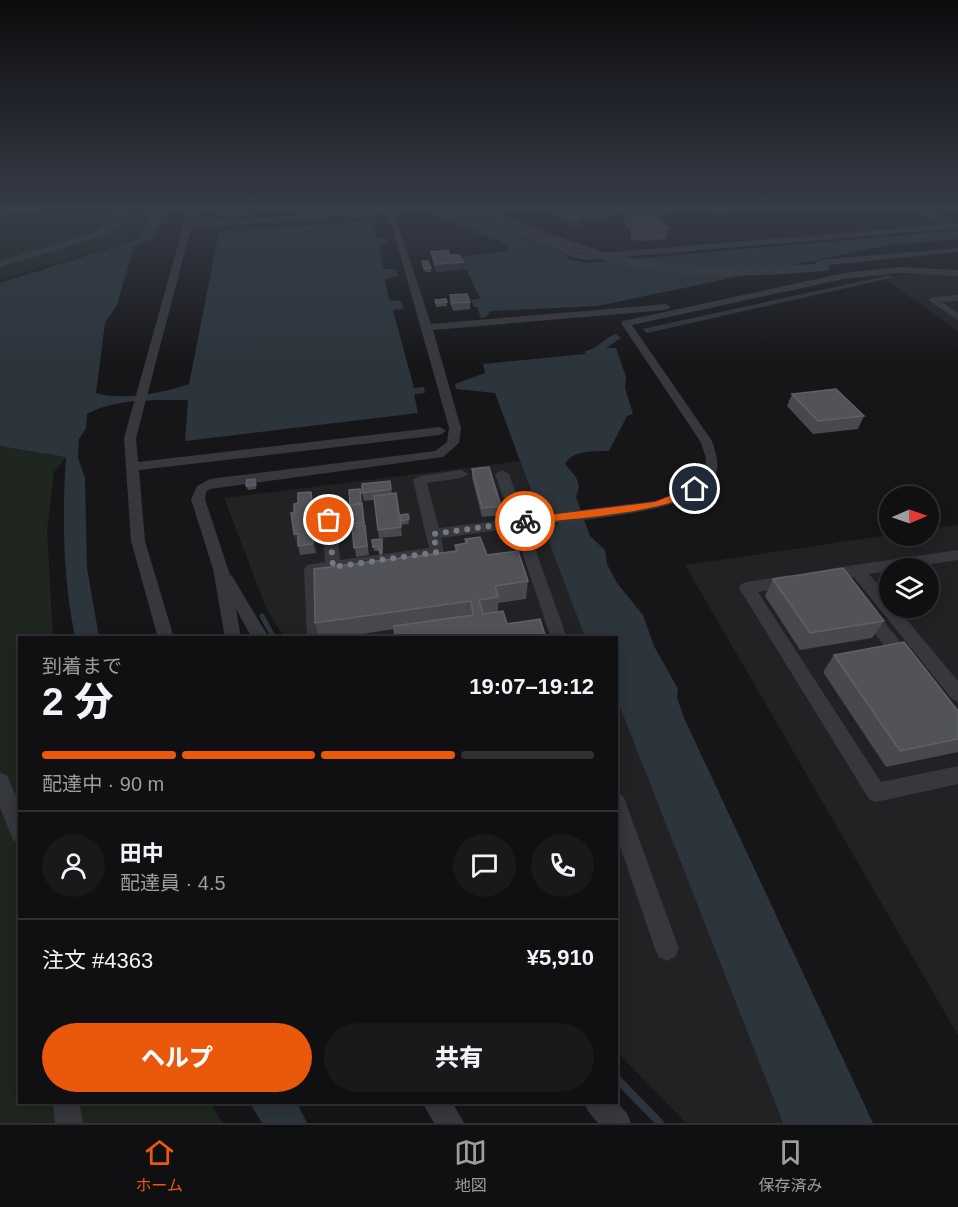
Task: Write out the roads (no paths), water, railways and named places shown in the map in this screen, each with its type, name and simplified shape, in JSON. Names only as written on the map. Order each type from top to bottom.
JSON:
[{"type":"street","points":[[165,636],[138,541],[130,438],[177,261]]},
{"type":"street","points":[[233,636],[221,569],[198,499],[202,487],[210,483],[440,454],[453,443],[455,428],[407,261]]},
{"type":"street","points":[[632,261],[708,272],[740,273],[855,261]]},
{"type":"street","points":[[648,261],[696,267],[740,268],[871,261]]},
{"type":"street","points":[[433,534],[655,505],[678,498],[695,489],[708,477],[712,459],[706,441],[627,323],[870,272],[899,270],[958,273]]},
{"type":"street","points":[[958,298],[933,300],[958,317]]},
{"type":"street","points":[[427,327],[714,304]]},
{"type":"street","points":[[131,467],[440,431]]},
{"type":"street","points":[[315,636],[312,569],[437,552],[420,480],[461,474]]},
{"type":"street","points":[[502,474],[558,636]]},
{"type":"street","points":[[327,497],[333,567]]},
{"type":"street","points":[[958,555],[747,588],[876,792],[958,775]]},
{"type":"street","points":[[221,569],[260,636]]},
{"type":"street","points":[[858,571],[958,694]]},
{"type":"street","points":[[837,574],[915,674]]},
{"type":"street","points":[[0,782],[18,828]]},
{"type":"street","points":[[618,809],[667,949]]},
{"type":"street","points":[[66,1104],[69,1123]]},
{"type":"street","points":[[436,1104],[450,1123]]},
{"type":"street","points":[[599,1104],[617,1123]]},
{"type":"waterway","points":[[262,616],[273,636]]},
{"type":"waterway","points":[[618,1080],[660,1123]]}]
